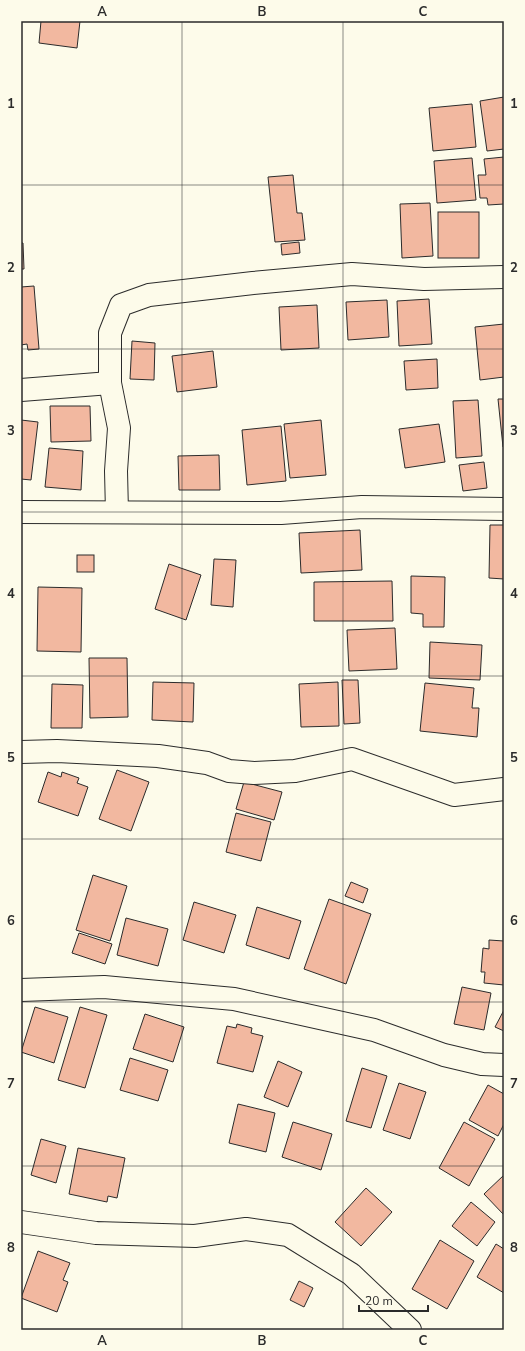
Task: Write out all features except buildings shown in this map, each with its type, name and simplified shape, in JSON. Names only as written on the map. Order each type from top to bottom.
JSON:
[{"type":"street","points":[[117,512],[116,471],[119,428],[110,383],[110,333],[121,305],[149,295],[253,283],[352,274],[424,278],[504,277]]},
{"type":"street","points":[[21,390],[110,383]]},
{"type":"street","points":[[21,512],[281,513],[362,507],[504,509]]},
{"type":"street","points":[[21,752],[57,751],[158,756],[207,763],[229,771],[254,772],[296,771],[352,759],[454,795],[504,789]]},
{"type":"street","points":[[21,990],[104,987],[234,999],[374,1030],[444,1055],[482,1064],[504,1065]]},
{"type":"street","points":[[21,1222],[96,1234],[194,1236],[246,1229],[288,1235],[351,1274],[410,1330]]}]
